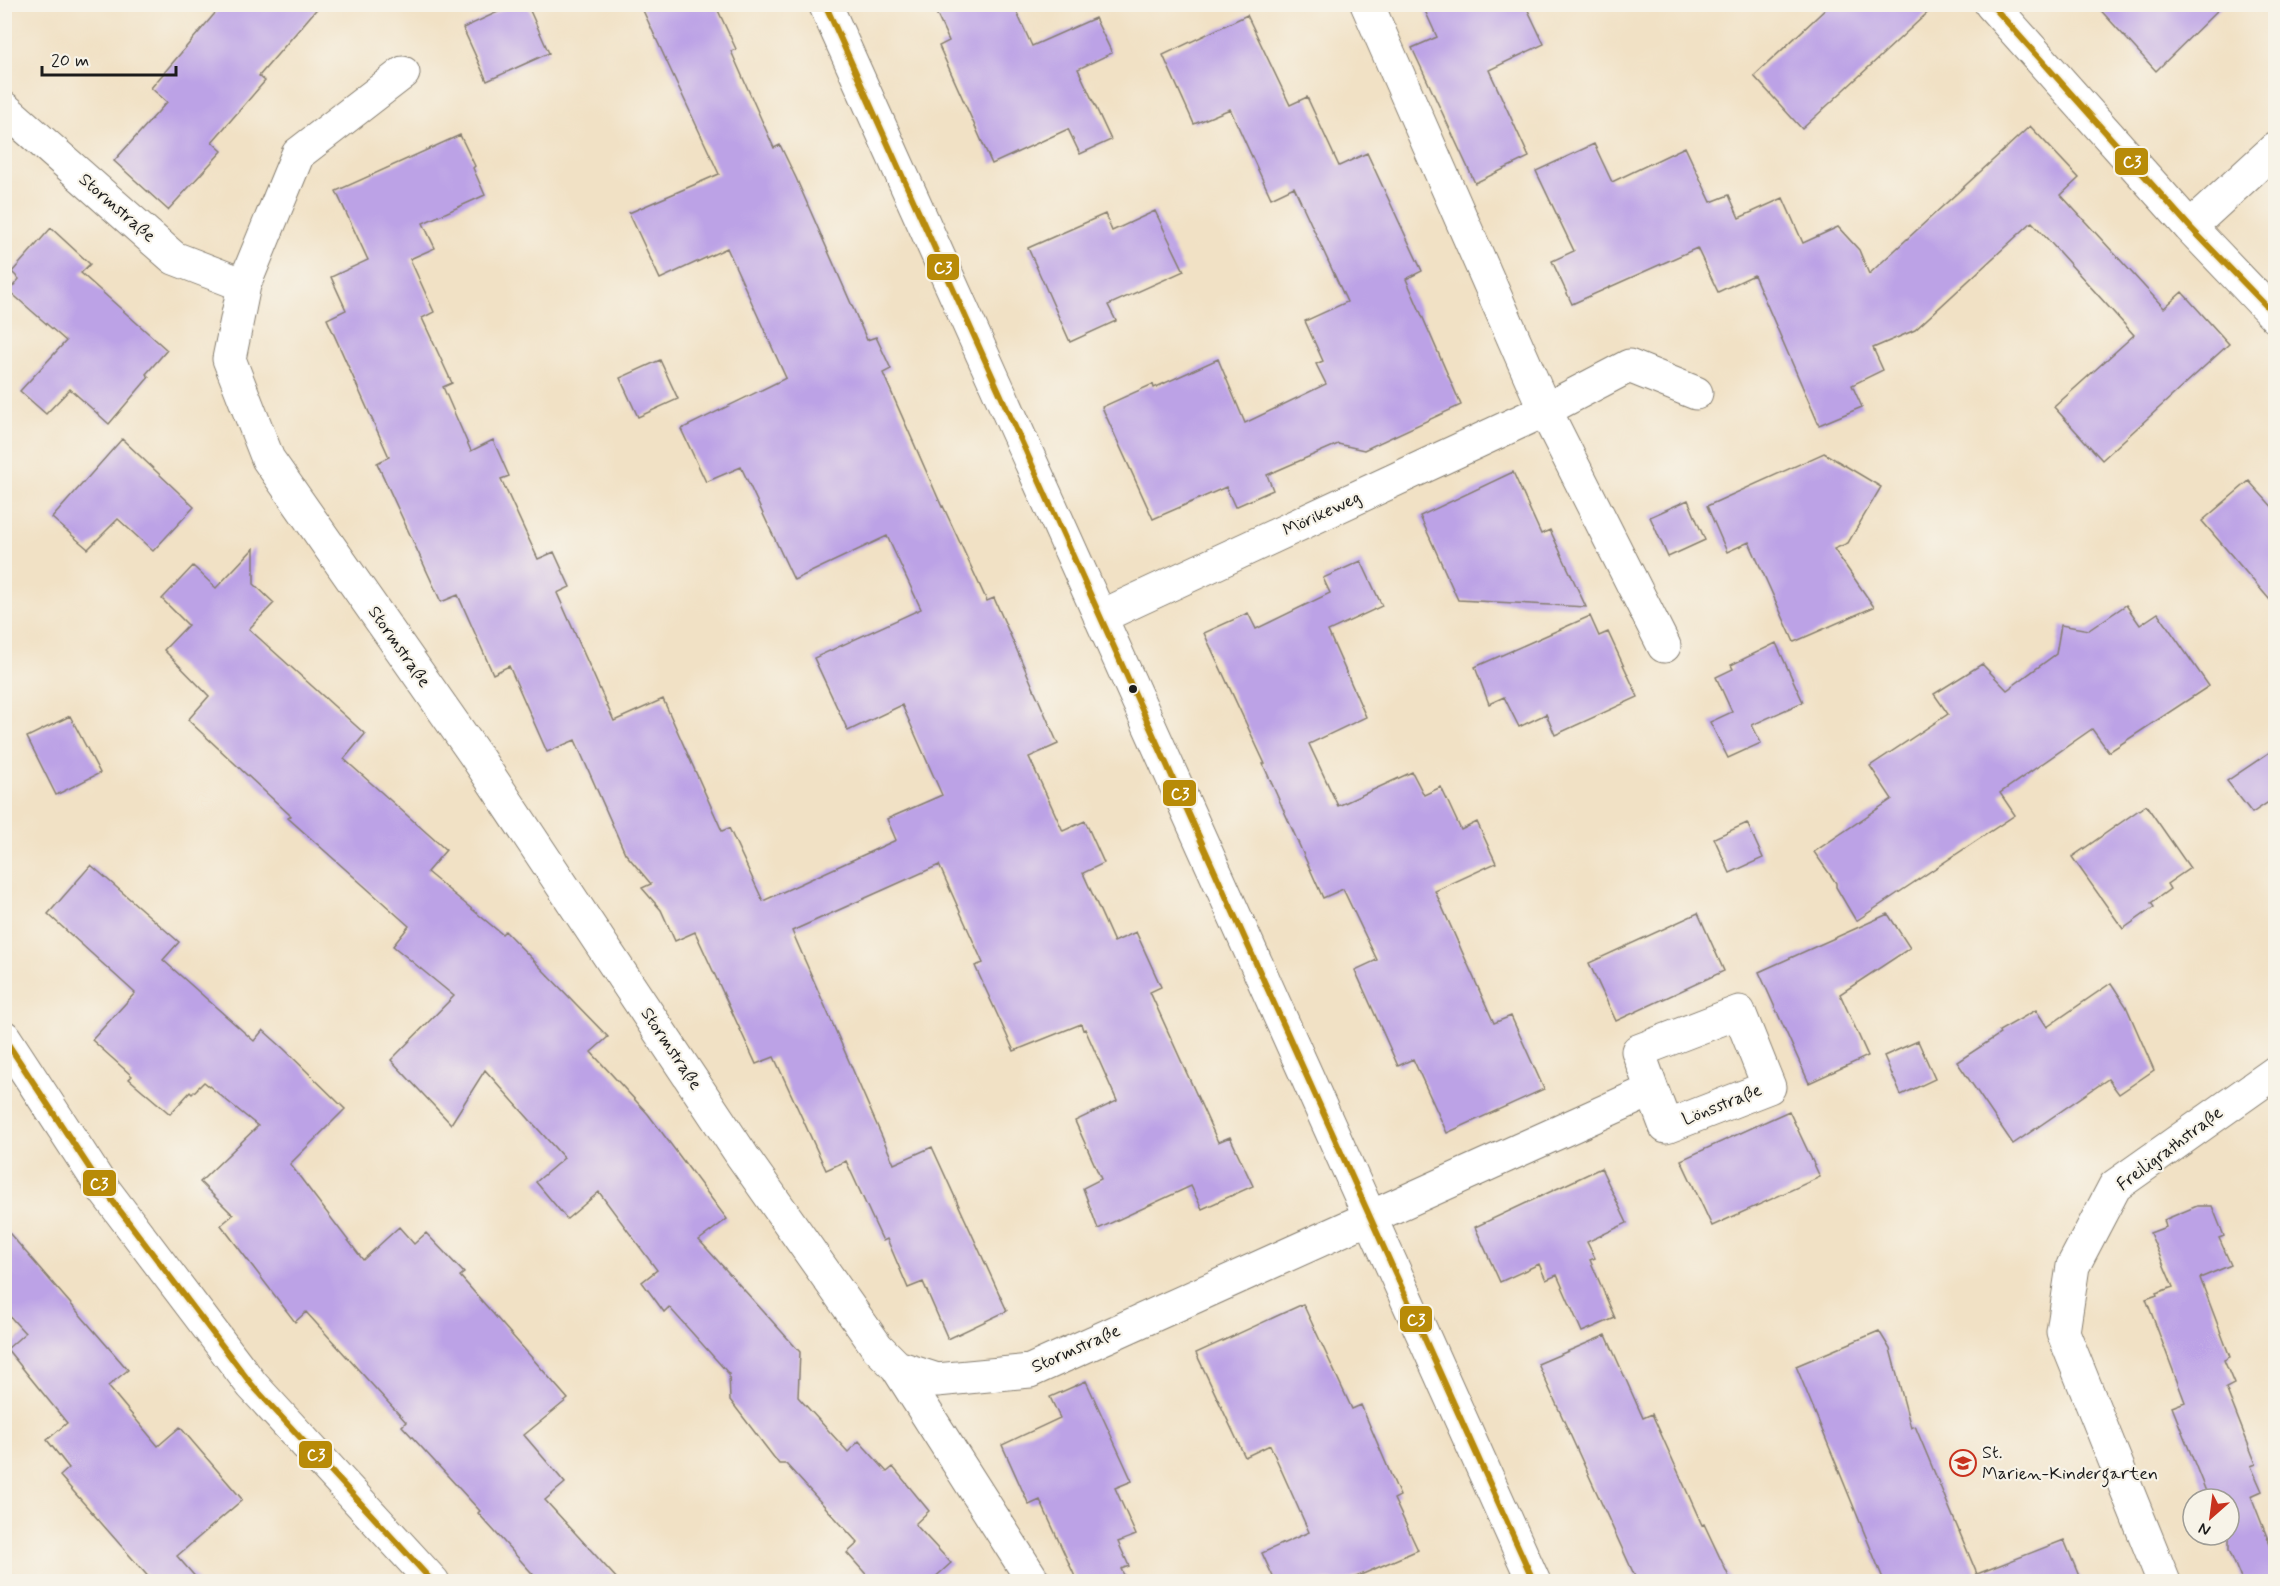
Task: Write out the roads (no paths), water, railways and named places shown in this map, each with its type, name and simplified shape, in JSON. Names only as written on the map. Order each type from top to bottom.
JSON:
[{"type":"street","points":[[825,4],[1534,1581]]},
{"type":"street","points":[[1367,4],[1545,410],[1664,646]]},
{"type":"street","points":[[1991,4],[2190,227],[2276,316]]},
{"type":"street","name":"Stormstraße","points":[[404,73],[298,154],[244,285],[229,359],[268,459],[476,756],[743,1157],[877,1347],[897,1367],[937,1380],[1030,1371],[1370,1219]]},
{"type":"street","name":"Stormstraße","points":[[4,108],[174,258],[244,285]]},
{"type":"street","points":[[2190,227],[2276,148]]},
{"type":"street","name":"Mörikeweg","points":[[1100,617],[1545,410],[1629,366],[1696,393]]},
{"type":"street","points":[[4,1037],[102,1187],[252,1385],[433,1581]]},
{"type":"street","name":"Freiligrathstraße","points":[[2164,1581],[2063,1332],[2073,1266],[2115,1186],[2276,1072]]},
{"type":"street","points":[[1370,1219],[1652,1090]]},
{"type":"street","points":[[897,1367],[1034,1581]]},
{"type":"place","name":"St. Marien-Kindergarten","points":[[1963,1463]]}]
